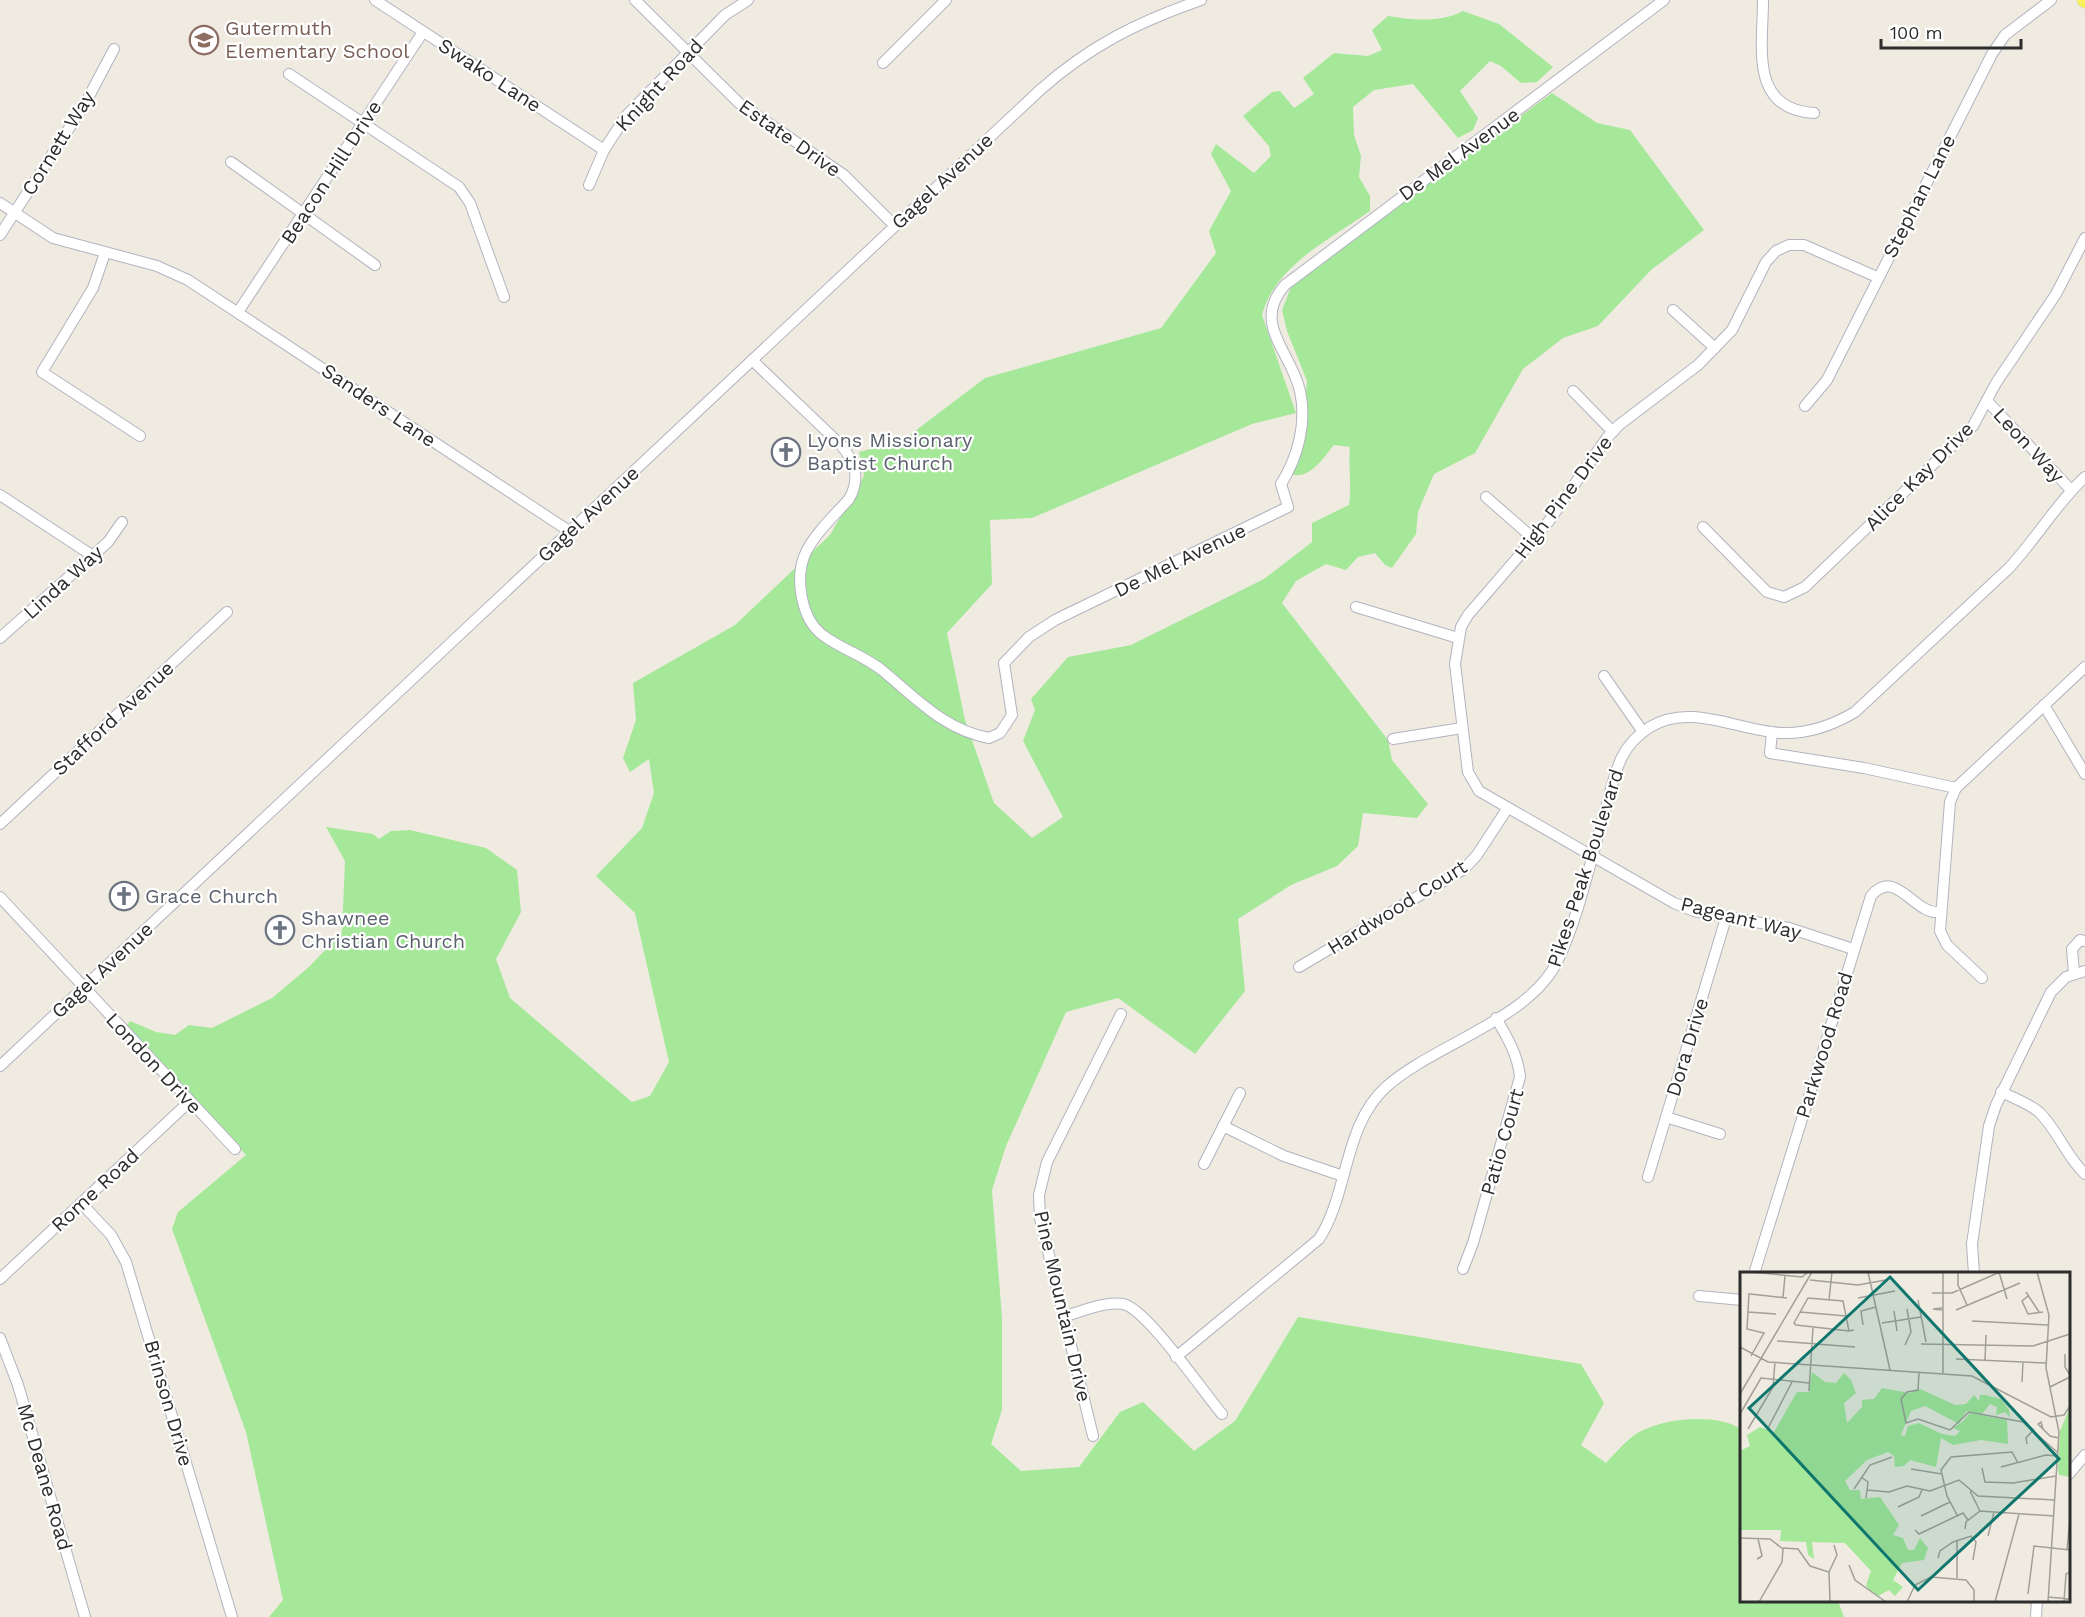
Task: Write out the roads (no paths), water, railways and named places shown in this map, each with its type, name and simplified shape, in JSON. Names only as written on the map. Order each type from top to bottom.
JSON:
[{"type":"street","name":"Swako Lane","points":[[375,0],[604,150]]},
{"type":"street","name":"Estate Drive","points":[[635,0],[753,115],[844,176],[895,226]]},
{"type":"street","name":"Knight Road","points":[[589,185],[604,150],[626,116],[725,15],[748,0]]},
{"type":"street","points":[[883,63],[946,0]]},
{"type":"street","name":"Gagel Avenue","points":[[0,1066],[895,226],[1078,58],[1142,22],[1201,0]]},
{"type":"street","name":"De Mel Avenue","points":[[752,360],[841,445],[852,459],[856,475],[854,489],[849,499],[806,553],[801,587],[805,610],[814,626],[823,636],[866,657],[928,710],[962,732],[990,738],[1000,733],[1012,716],[1004,663],[1029,637],[1055,620],[1288,507],[1281,484],[1290,470],[1298,447],[1302,418],[1297,380],[1270,320],[1272,304],[1285,285],[1664,0]]},
{"type":"street","points":[[1763,0],[1763,71],[1770,92],[1786,106],[1814,112]]},
{"type":"street","name":"Stephan Lane","points":[[1805,406],[1827,380],[1877,277],[1998,44],[2051,0]]},
{"type":"street","name":"Beacon Hill Drive","points":[[238,312],[423,32]]},
{"type":"street","name":"Cornett Way","points":[[0,235],[86,102],[114,49]]},
{"type":"street","points":[[289,74],[464,192],[504,297]]},
{"type":"street","points":[[231,162],[375,265]]},
{"type":"street","name":"Sanders Lane","points":[[0,203],[53,238],[157,266],[188,280],[569,531]]},
{"type":"street","name":"Alice Kay Drive","points":[[1703,527],[1767,592],[1777,597],[1791,596],[1805,587],[1972,426],[2056,294],[2085,238]]},
{"type":"street","name":"High Pine Drive","points":[[1507,809],[1479,791],[1472,783],[1462,728],[1455,664],[1458,638],[1468,615],[1534,539],[1613,432],[1698,365],[1732,330],[1766,262],[1782,247],[1804,245],[1877,277]]},
{"type":"street","points":[[105,253],[93,288],[42,372],[140,436]]},
{"type":"street","points":[[1673,310],[1715,348]]},
{"type":"street","points":[[1573,391],[1613,432]]},
{"type":"street","name":"Leon Way","points":[[1987,401],[2071,490]]},
{"type":"street","name":"Pikes Peak Boulevard","points":[[1176,1357],[1312,1247],[1324,1230],[1364,1115],[1383,1089],[1410,1069],[1535,992],[1549,978],[1559,958],[1622,757],[1643,732],[1663,720],[1683,716],[1772,732],[1795,733],[1817,729],[1844,719],[1866,704],[2009,568],[2028,548],[2071,490],[2085,477]]},
{"type":"street","points":[[0,495],[93,556]]},
{"type":"street","points":[[1486,497],[1534,539]]},
{"type":"street","name":"Linda Way","points":[[0,638],[108,542],[122,522]]},
{"type":"street","points":[[1356,607],[1458,638]]},
{"type":"street","name":"Stafford Avenue","points":[[0,824],[227,612]]},
{"type":"street","points":[[1982,978],[1942,938],[1940,912],[1950,802],[1956,788],[2085,667]]},
{"type":"street","points":[[1604,676],[1643,732]]},
{"type":"street","points":[[2044,705],[2085,774]]},
{"type":"street","points":[[1394,739],[1462,728]]},
{"type":"street","points":[[1772,732],[1770,753],[1864,768],[1956,788]]},
{"type":"street","name":"Pageant Way","points":[[1507,809],[1674,903],[1694,911],[1726,918],[1789,928],[1853,949]]},
{"type":"street","name":"Hardwood Court","points":[[1299,967],[1464,869],[1477,855],[1507,809]]},
{"type":"street","name":"Parkwood Road","points":[[1755,1272],[1871,896],[1881,888],[1892,886],[1899,889],[1926,912],[1940,912]]},
{"type":"street","name":"London Drive","points":[[0,897],[235,1149]]},
{"type":"street","name":"Dora Drive","points":[[1648,1177],[1726,918]]},
{"type":"street","points":[[1974,1272],[1972,1244],[1989,1126],[2001,1092],[2051,992],[2057,984],[2080,972],[2072,949],[2080,940],[2085,941]]},
{"type":"street","name":"Pine Mountain Drive","points":[[1093,1436],[1040,1218],[1040,1183],[1052,1152],[1121,1014]]},
{"type":"street","name":"Patio Court","points":[[1463,1269],[1476,1232],[1520,1077],[1514,1054],[1496,1018]]},
{"type":"street","points":[[2001,1092],[2038,1112],[2069,1156],[2085,1174]]},
{"type":"street","points":[[1204,1164],[1240,1093]]},
{"type":"street","name":"Rome Road","points":[[0,1279],[190,1101]]},
{"type":"street","points":[[1666,1117],[1720,1134]]},
{"type":"street","points":[[1223,1126],[1284,1156],[1343,1176]]},
{"type":"street","name":"Brinson Drive","points":[[81,1203],[111,1235],[126,1262],[232,1617]]},
{"type":"street","points":[[1699,1296],[1740,1300]]},
{"type":"street","points":[[1063,1317],[1117,1304],[1132,1307],[1222,1414]]},
{"type":"street","name":"Mc Deane Road","points":[[0,1338],[18,1385],[85,1617]]},
{"type":"street","points":[[2070,1473],[2085,1455]]},
{"type":"street","points":[[2036,1617],[2037,1602]]},
{"type":"place","name":"Gutermuth Elementary School","points":[[204,40]]},
{"type":"place","name":"Lyons Missionary Baptist Church","points":[[786,452]]},
{"type":"place","name":"Grace Church","points":[[124,896]]},
{"type":"place","name":"Shawnee Christian Church","points":[[280,930]]}]
